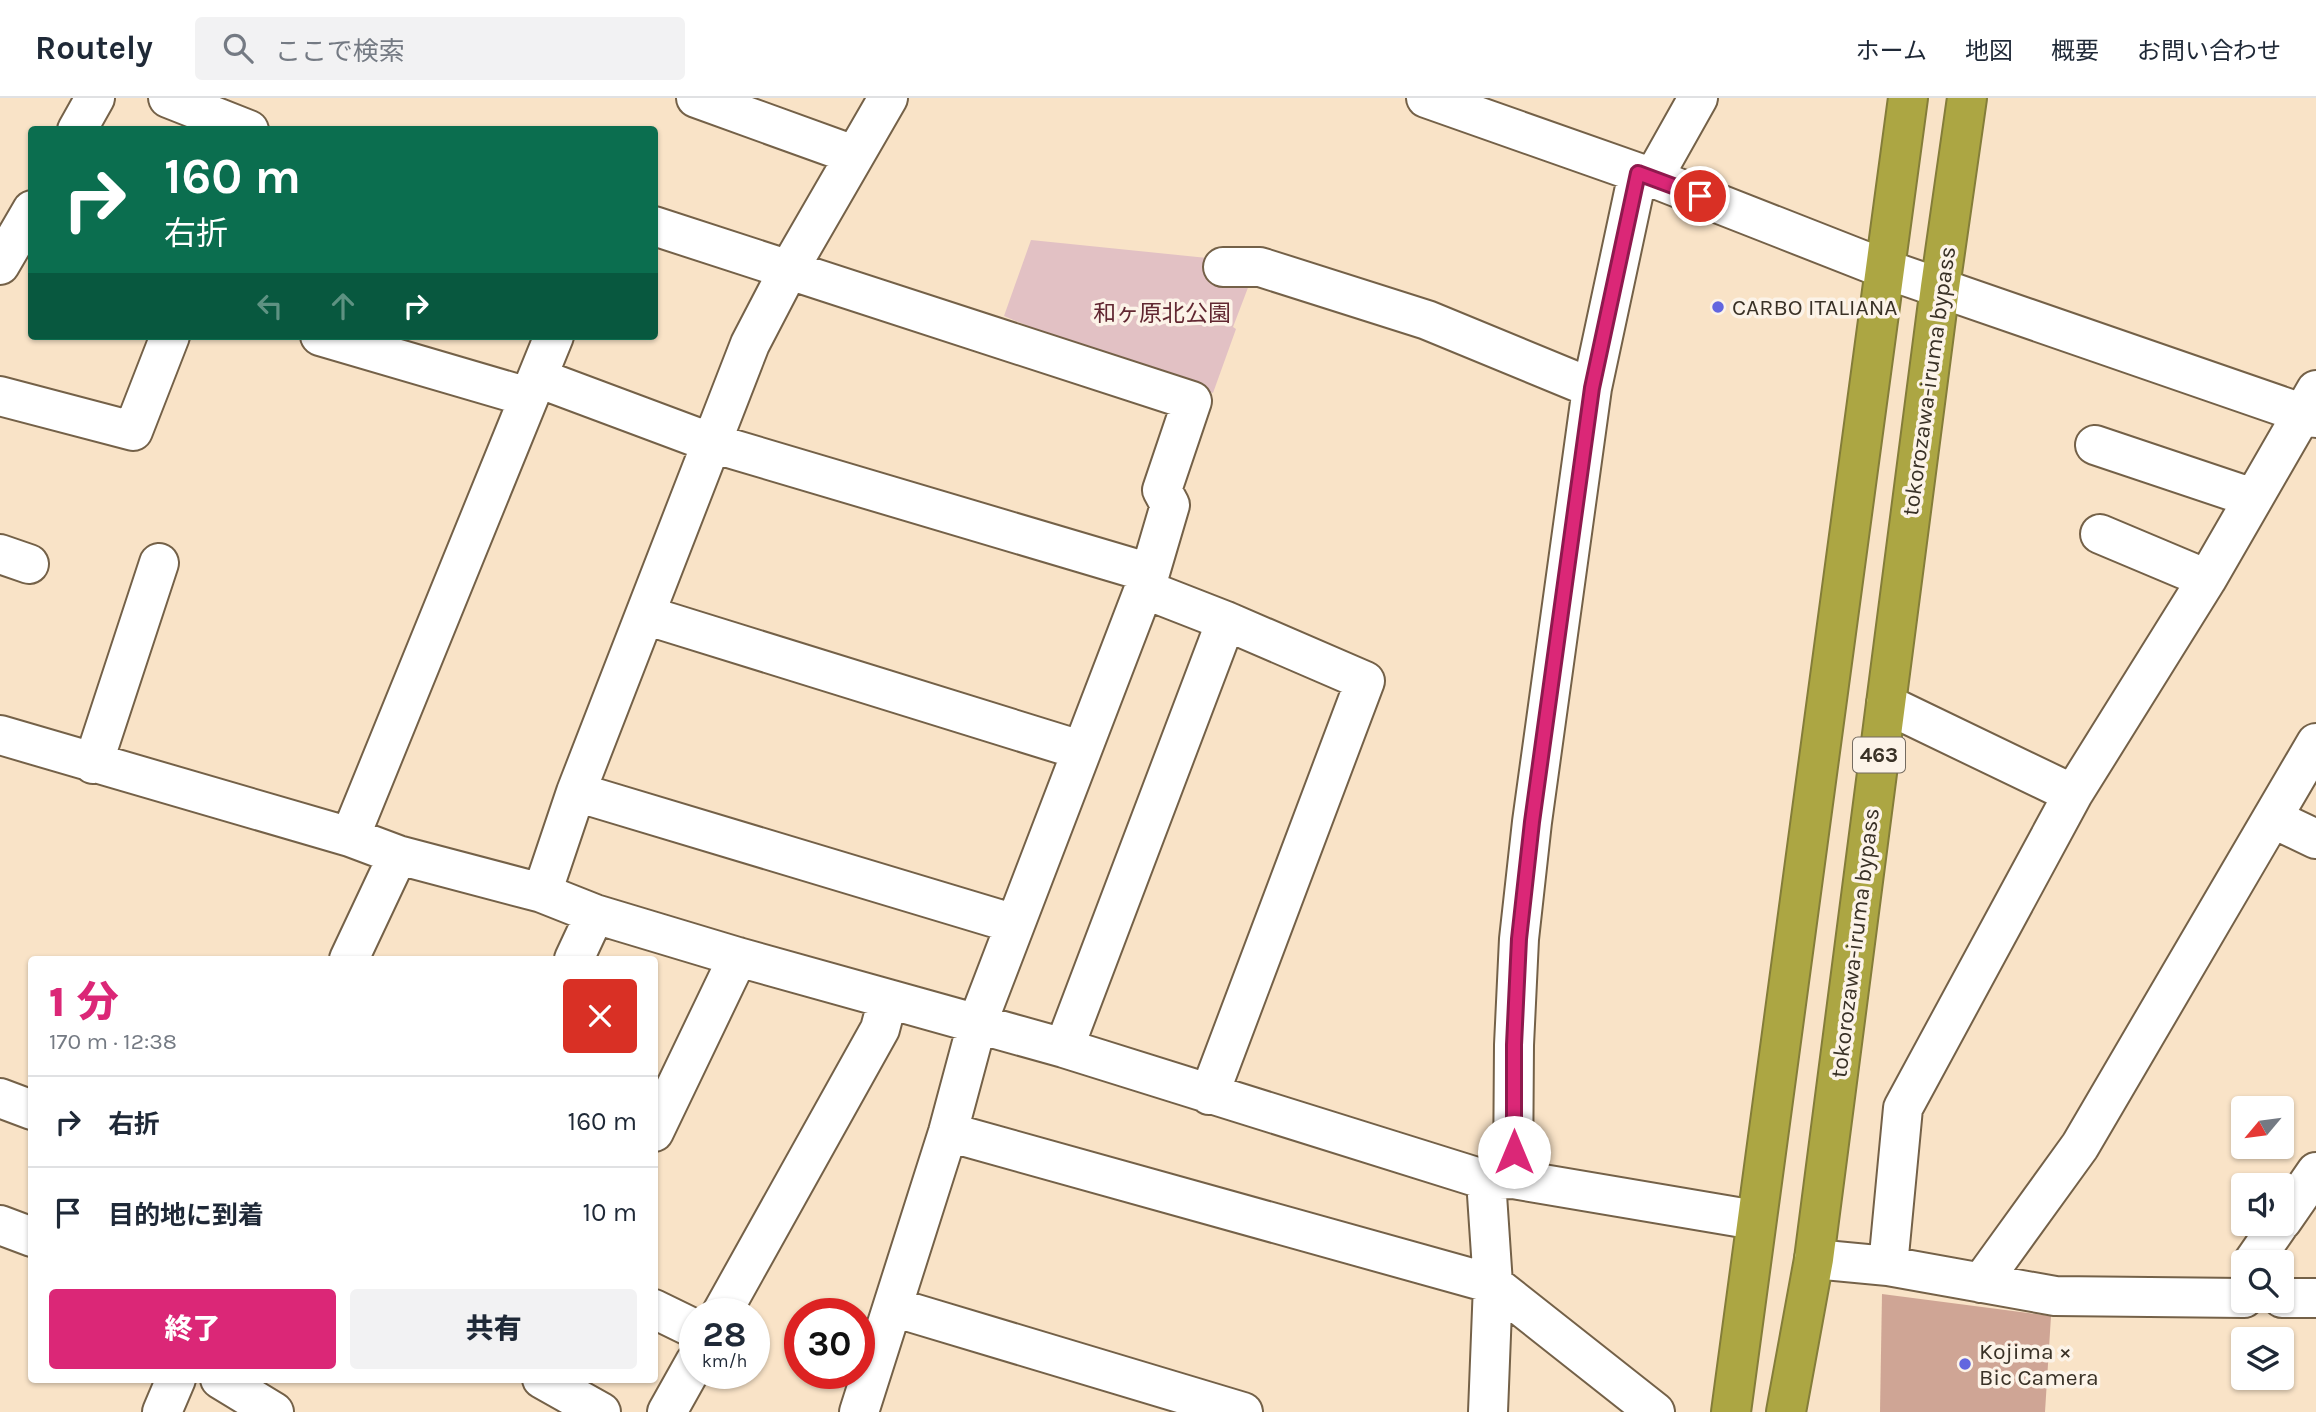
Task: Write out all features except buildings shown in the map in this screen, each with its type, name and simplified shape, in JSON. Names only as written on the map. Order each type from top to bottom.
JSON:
[{"type":"highway","name":"463","points":[[1731,1412],[1909,98]]},
{"type":"highway","name":"tokorozawa-iruma bypass","points":[[1786,1412],[1814,1259],[1967,98]]},
{"type":"street","points":[[79,126],[95,98]]},
{"type":"street","points":[[168,98],[239,126]]},
{"type":"street","points":[[696,98],[854,155]]},
{"type":"street","points":[[542,893],[576,792],[750,344],[788,271],[888,98]]},
{"type":"street","points":[[1426,98],[1646,176],[1885,269],[2311,407],[2073,794],[1903,1108],[1888,1266]]},
{"type":"street","points":[[1488,1412],[1499,1180],[1514,1045],[1519,939],[1532,822],[1592,388],[1646,176],[1698,98]]},
{"type":"street","points":[[0,265],[28,217]]},
{"type":"street","points":[[658,227],[1192,401],[1162,490],[1170,505],[1147,581],[977,1024],[948,1132],[859,1412]]},
{"type":"street","points":[[1223,267],[1261,267],[1427,320],[1592,388]]},
{"type":"street","points":[[0,396],[133,431],[168,340]]},
{"type":"street","points":[[336,340],[533,388],[1147,581],[1226,621],[1365,681],[1209,1094]]},
{"type":"street","points":[[350,837],[552,340]]},
{"type":"street","points":[[2095,445],[2253,498]]},
{"type":"street","points":[[2100,534],[2207,579]]},
{"type":"street","points":[[93,764],[159,563]]},
{"type":"street","points":[[645,615],[1080,750]]},
{"type":"street","points":[[1064,1048],[1226,621]]},
{"type":"street","points":[[1886,704],[2073,794]]},
{"type":"street","points":[[0,735],[350,837],[398,855],[542,893],[595,914],[738,957],[1064,1048],[1499,1180],[1755,1220]]},
{"type":"street","points":[[1981,1283],[2080,1146],[2316,743]]},
{"type":"street","points":[[576,792],[1015,924]]},
{"type":"street","points":[[2272,818],[2316,839]]},
{"type":"street","points":[[350,956],[398,855]]},
{"type":"street","points":[[575,956],[595,914]]},
{"type":"street","points":[[658,1124],[738,957]]},
{"type":"street","points":[[731,1298],[880,1029],[888,999]]},
{"type":"street","points":[[0,1098],[28,1108]]},
{"type":"street","points":[[948,1132],[1493,1284],[1655,1412]]},
{"type":"street","points":[[2294,1203],[2316,1172]]},
{"type":"street","points":[[0,1224],[28,1235]]},
{"type":"street","points":[[1814,1259],[1888,1266],[2055,1296],[2231,1290]]},
{"type":"street","points":[[2294,1298],[2316,1297]]},
{"type":"street","points":[[893,1307],[1243,1412]]},
{"type":"street","points":[[658,1310],[679,1321]]},
{"type":"street","points":[[162,1412],[174,1383]]},
{"type":"street","points":[[227,1383],[274,1412]]},
{"type":"street","points":[[549,1383],[601,1412]]},
{"type":"street","points":[[667,1412],[680,1389]]},
{"type":"green space","name":"和ヶ原北公園","points":[[1031,240],[1217,259],[1249,285],[1213,393],[1093,354],[1004,316]]},
{"type":"place","name":"CARBO ITALIANA","points":[[1718,307]]},
{"type":"place","name":"Kojima × Bic Camera","points":[[1965,1364]]},
{"type":"route","points":[[1514,1152],[1514,1045],[1519,939],[1532,822],[1592,388],[1638,173],[1700,196]]}]
